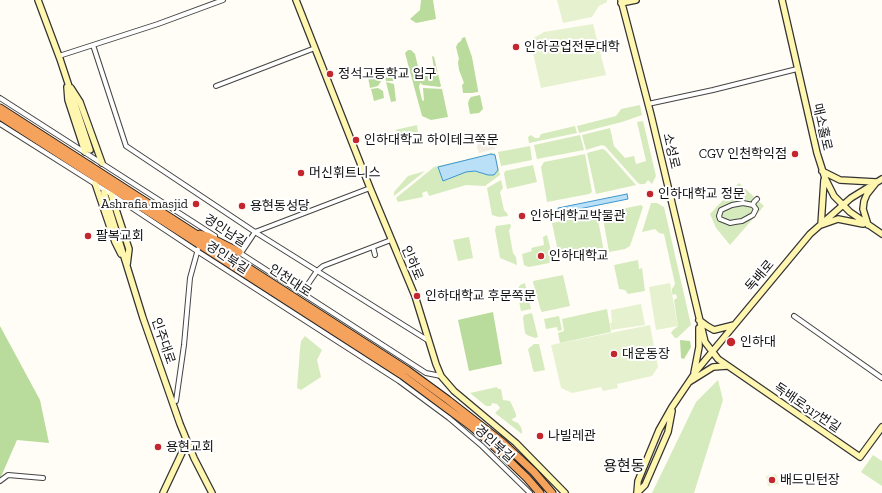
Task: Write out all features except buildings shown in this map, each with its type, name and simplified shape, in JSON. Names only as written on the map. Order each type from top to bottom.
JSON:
[{"type":"highway","name":"인천대로","points":[[0,108],[407,370],[502,442],[534,472],[552,493]]},
{"type":"highway","name":"인천대로","points":[[0,116],[402,375],[472,427],[527,478],[540,493]]},
{"type":"highway","points":[[191,231],[207,236],[240,253]]},
{"type":"main road","points":[[38,0],[68,83],[68,100],[88,151]]},
{"type":"main road","name":"인하로","points":[[296,0],[414,296],[436,364],[442,376],[454,391],[516,443],[566,493]]},
{"type":"main road","points":[[621,2],[636,0]]},
{"type":"main road","name":"매소홀로","points":[[782,0],[817,153],[825,178],[834,196],[854,216],[882,234]]},
{"type":"main road","name":"소성로","points":[[621,2],[648,104],[699,320],[705,342],[712,352]]},
{"type":"main road","points":[[68,83],[76,93],[80,102],[102,163]]},
{"type":"main road","points":[[822,170],[840,180],[876,182]]},
{"type":"main road","points":[[825,178],[821,224],[838,220],[868,225],[863,209],[864,201],[867,194],[876,182]]},
{"type":"main road","name":"독배로","points":[[637,493],[638,481],[659,430],[672,406],[694,374],[810,234],[842,204],[860,191],[882,179]]},
{"type":"main road","points":[[94,183],[115,242],[127,265]]},
{"type":"main road","name":"인주대로","points":[[104,192],[143,318],[174,400],[174,409],[187,442],[212,493]]},
{"type":"main road","points":[[111,194],[129,249],[127,265]]},
{"type":"main road","points":[[699,320],[714,330],[734,324]]},
{"type":"main road","points":[[694,374],[699,344],[699,320]]},
{"type":"main road","name":"독배로317번길","points":[[712,352],[727,366],[860,458],[882,427]]},
{"type":"main road","points":[[688,383],[713,367],[727,366]]},
{"type":"main road","name":"독배로","points":[[637,493],[645,485],[668,432],[672,406]]},
{"type":"main road","points":[[163,493],[187,442]]},
{"type":"street","points":[[59,56],[158,24],[223,0]]},
{"type":"street","points":[[93,45],[126,146],[255,232],[430,342]]},
{"type":"street","points":[[216,86],[315,48]]},
{"type":"street","points":[[648,104],[713,90],[797,69]]},
{"type":"street","name":"경인남길","points":[[0,98],[88,151],[102,163],[426,373],[442,376]]},
{"type":"street","name":"경인북길","points":[[0,124],[94,183],[399,381],[449,418],[482,446],[530,493]]},
{"type":"street","points":[[240,253],[255,232],[370,188]]},
{"type":"street","points":[[753,205],[757,199]]},
{"type":"street","points":[[738,203],[753,205],[756,209],[753,215],[742,221],[730,223],[720,219],[719,208],[738,203]]},
{"type":"street","points":[[302,293],[317,271],[323,266],[391,240]]},
{"type":"street","points":[[373,247],[375,255]]},
{"type":"street","points":[[174,400],[184,344],[190,278],[197,250]]},
{"type":"street","points":[[794,316],[882,378]]},
{"type":"street","points":[[0,481],[8,475],[44,478]]},
{"type":"green space","points":[[421,0],[433,0],[436,19],[416,23],[410,19],[420,10]]},
{"type":"green space","points":[[557,0],[607,0],[607,2],[599,6],[592,17],[563,23]]},
{"type":"green space","points":[[593,24],[606,75],[541,88],[530,40],[544,32]]},
{"type":"green space","points":[[465,37],[472,57],[478,92],[463,93],[462,85],[464,83],[459,70],[459,59],[456,47],[462,38]]},
{"type":"green space","points":[[408,50],[411,50],[415,54],[419,71],[434,68],[432,56],[434,57],[441,86],[423,85],[420,83],[419,87],[422,100],[424,101],[423,88],[442,89],[448,117],[431,120],[422,116],[405,53]]},
{"type":"green space","points":[[390,66],[394,81],[386,81],[383,69]]},
{"type":"green space","points":[[381,69],[383,78],[378,86],[370,88],[367,72]]},
{"type":"green space","points":[[386,82],[394,84],[396,101],[391,102]]},
{"type":"green space","points":[[378,88],[383,91],[384,98],[374,101],[371,89]]},
{"type":"green space","points":[[480,95],[483,109],[479,113],[470,114],[468,103],[469,100],[471,97]]},
{"type":"green space","points":[[640,105],[642,115],[622,122],[579,133],[577,126],[616,116],[621,109]]},
{"type":"green space","points":[[643,121],[656,176],[652,184],[648,180],[645,184],[638,183],[605,146],[602,145],[586,150],[582,135],[610,128],[614,146],[625,158],[634,156],[636,164],[646,161],[637,122]]},
{"type":"green space","points":[[417,125],[418,134],[416,137],[407,138],[395,130]]},
{"type":"green space","points":[[575,126],[577,133],[529,143],[528,137],[531,135],[535,138],[539,138],[541,134]]},
{"type":"green space","points":[[580,135],[584,150],[537,159],[534,145]]},
{"type":"green space","points":[[530,146],[532,160],[501,166],[498,152]]},
{"type":"green space","points":[[602,149],[605,150],[636,185],[596,194],[587,153]]},
{"type":"green space","points":[[495,153],[500,175],[485,186],[466,185],[429,196],[427,191],[422,193],[423,197],[398,202],[396,198],[434,167]]},
{"type":"green space","points":[[585,154],[592,192],[589,194],[547,202],[541,167],[544,162]]},
{"type":"green space","points":[[533,165],[537,182],[507,189],[504,174],[505,171]]},
{"type":"green space","points":[[425,171],[394,196],[394,192],[408,176]]},
{"type":"green space","points":[[501,180],[503,188],[500,192],[504,210],[508,216],[499,217],[492,215],[487,188]]},
{"type":"green space","points":[[739,183],[764,206],[730,245],[716,228],[710,214]]},
{"type":"green space","points":[[651,203],[657,203],[664,207],[691,325],[677,338],[675,338],[671,333],[678,326],[674,300],[677,298],[676,294],[673,295],[672,293],[672,289],[675,284],[664,234],[659,233],[655,229],[642,232]]},
{"type":"green space","points":[[641,205],[643,207],[630,246],[625,249],[609,252],[602,213]]},
{"type":"green space","points":[[597,214],[604,252],[602,254],[599,252],[590,254],[586,251],[582,252],[580,256],[565,260],[562,259],[559,256],[552,223]]},
{"type":"green space","points":[[510,224],[511,226],[509,231],[517,265],[500,258],[495,230],[496,226]]},
{"type":"green space","points":[[547,235],[552,255],[549,263],[529,267],[524,265],[522,254],[532,251],[531,248],[544,245],[543,237]]},
{"type":"green space","points":[[469,237],[473,258],[458,261],[453,240]]},
{"type":"green space","points":[[638,260],[639,269],[642,268],[645,291],[628,294],[625,290],[619,289],[614,265]]},
{"type":"green space","points":[[563,275],[570,306],[542,312],[533,281]]},
{"type":"green space","points":[[525,283],[531,309],[521,311],[517,291],[520,285]]},
{"type":"green space","points":[[670,283],[678,326],[656,330],[649,287]]},
{"type":"green space","points":[[641,304],[645,325],[611,330],[611,310]]},
{"type":"green space","points":[[607,309],[611,332],[560,343],[558,333],[564,331],[562,319]]},
{"type":"green space","points":[[493,312],[502,364],[469,371],[458,320]]},
{"type":"green space","points":[[532,313],[538,337],[535,338],[525,333],[523,318],[524,315]]},
{"type":"green space","points":[[559,316],[562,330],[558,331],[557,327],[546,329],[544,319]]},
{"type":"green space","name":"대운동장","points":[[650,325],[658,367],[652,376],[617,384],[618,388],[603,391],[601,387],[572,393],[561,388],[551,345]]},
{"type":"green space","points":[[0,326],[40,400],[49,443],[17,440],[0,479]]},
{"type":"green space","points":[[305,336],[322,350],[317,360],[321,377],[301,390],[297,388],[301,341]]},
{"type":"green space","points":[[680,340],[690,341],[691,347],[684,359],[681,358]]},
{"type":"green space","points":[[534,344],[539,344],[545,370],[534,372],[533,370],[528,349]]},
{"type":"green space","points":[[718,380],[723,400],[694,493],[652,493],[696,402]]},
{"type":"green space","points":[[497,387],[498,389],[501,389],[503,400],[510,401],[516,414],[516,417],[512,419],[521,427],[522,434],[495,413],[500,408],[497,404],[492,403],[491,406],[486,406],[470,393]]},
{"type":"green space","points":[[873,455],[882,461],[882,486],[861,472]]},
{"type":"green space","name":"배드민턴장","points":[[776,474],[779,484],[768,486],[766,476]]},
{"type":"shaded area","points":[[492,137],[495,149],[479,153],[477,147],[478,143]]},
{"type":"water","points":[[491,154],[495,155],[498,170],[494,175],[488,175],[475,171],[466,172],[443,181],[438,167]]},
{"type":"water","points":[[627,194],[628,199],[559,213],[558,208]]},
{"type":"tunnel","points":[[90,150],[97,171]]},
{"type":"place","name":"인하공업전문대학","points":[[516,47]]},
{"type":"place","name":"정석고등학교 입구","points":[[330,74]]},
{"type":"place","name":"인하대학교 하이테크쪽문","points":[[356,140]]},
{"type":"place","name":"CGV 인천학익점","points":[[795,154]]},
{"type":"place","name":"머신휘트니스","points":[[301,173]]},
{"type":"place","name":"인하대학교 정문","points":[[650,194]]},
{"type":"place","name":"Ashrafia masjid","points":[[196,204]]},
{"type":"place","name":"용현동성당","points":[[242,206]]},
{"type":"place","name":"인하대학교박물관","points":[[522,216]]},
{"type":"place","name":"팔복교회","points":[[88,236]]},
{"type":"place","name":"인하대학교","points":[[541,256]]},
{"type":"place","name":"인하대학교 후문쪽문","points":[[417,296]]},
{"type":"place","name":"인하대","points":[[731,342]]},
{"type":"place","name":"대운동장","points":[[614,354]]},
{"type":"place","name":"나빌레관","points":[[540,436]]},
{"type":"place","name":"용현교회","points":[[158,447]]},
{"type":"place","name":"배드민턴장","points":[[772,480]]},
{"type":"district","name":"용현동","points":[[624,467]]}]
